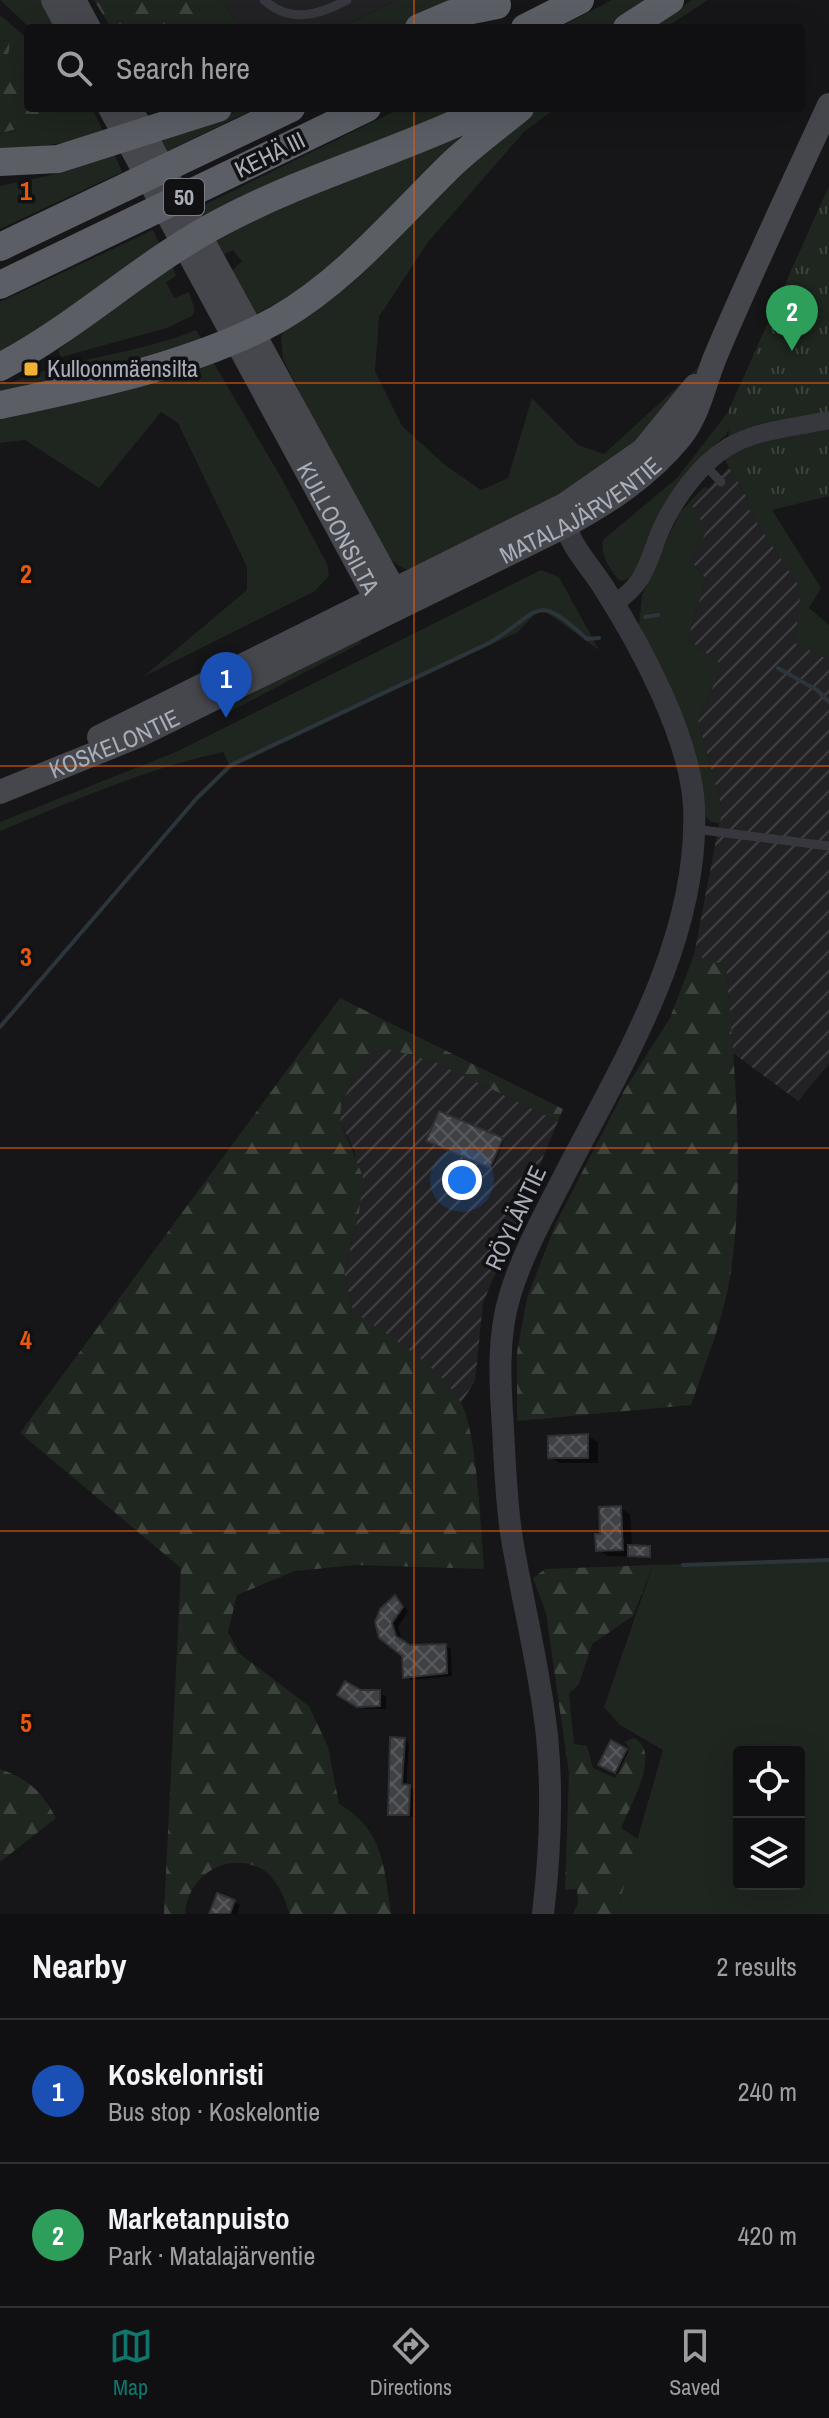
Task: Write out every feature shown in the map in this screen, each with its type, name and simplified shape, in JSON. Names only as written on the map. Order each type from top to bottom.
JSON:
[{"type":"highway","points":[[533,24],[580,0]]},
{"type":"highway","points":[[633,24],[670,0]]},
{"type":"highway","points":[[428,24],[452,14],[501,2]]},
{"type":"highway","points":[[460,24],[501,2]]},
{"type":"highway","points":[[0,173],[58,159],[205,112]]},
{"type":"highway","name":"KEHÄ III","points":[[0,247],[283,112]]},
{"type":"highway","name":"KEHÄ III","points":[[0,285],[359,112]]},
{"type":"highway","points":[[0,367],[38,347],[143,272],[222,221],[279,193],[434,136],[482,112]]},
{"type":"highway","points":[[0,405],[126,375],[244,335],[279,318],[327,285],[454,163],[515,112]]},
{"type":"highway","points":[[0,162],[58,159]]},
{"type":"main road","points":[[53,0],[66,24]]},
{"type":"main road","points":[[74,0],[87,24]]},
{"type":"main road","name":"MATALAJÄRVENTIE","points":[[387,599],[569,517],[643,450],[670,421],[714,358],[829,105]]},
{"type":"main road","name":"KULLOONSILTA","points":[[119,112],[208,268],[387,599]]},
{"type":"main road","name":"KOSKELONTIE","points":[[3,790],[59,757],[387,599]]},
{"type":"street","points":[[608,594],[635,590],[667,517],[706,466],[728,447],[750,438],[829,420]]},
{"type":"street","name":"RÖYLÄNTIE","points":[[543,1914],[550,1857],[547,1734],[511,1533],[501,1396],[502,1335],[510,1295],[540,1222],[629,1050],[666,963],[687,895],[694,829],[694,804],[682,747],[660,693],[608,594],[574,546],[569,517]]},
{"type":"lane","points":[[264,0],[286,14],[306,16],[326,11],[347,0]]},
{"type":"lane","points":[[706,466],[721,482]]},
{"type":"lane","points":[[694,829],[829,846]]},
{"type":"shaded area","points":[[223,0],[397,0],[347,24],[237,24]]},
{"type":"shaded area","points":[[729,467],[748,499],[750,512],[802,589],[795,643],[829,659],[829,1064],[798,1101],[733,1053],[726,966],[694,955],[722,809],[698,721],[722,665],[691,642],[689,634],[706,579],[690,560],[692,505]]},
{"type":"shaded area","points":[[385,1048],[435,1062],[558,1121],[483,1303],[475,1381],[461,1403],[430,1368],[353,1311],[344,1273],[359,1213],[355,1152],[340,1121],[341,1104],[365,1057]]},
{"type":"green space","points":[[0,0],[45,0],[58,24],[26,24]]},
{"type":"green space","points":[[94,0],[196,0],[204,24],[109,24]]},
{"type":"green space","points":[[196,0],[223,0],[237,24],[204,24]]},
{"type":"green space","points":[[397,0],[460,0],[409,24],[348,24]]},
{"type":"green space","points":[[612,0],[652,0],[614,24],[566,24]]},
{"type":"green space","points":[[692,0],[708,0],[671,24],[656,24]]},
{"type":"green space","points":[[0,15],[24,36],[24,61],[8,58],[10,40],[0,41]]},
{"type":"green space","points":[[10,40],[8,58],[24,61],[24,112],[67,112],[50,122],[0,133],[0,41]]},
{"type":"green space","points":[[61,112],[94,112],[106,137],[0,152],[0,133]]},
{"type":"green space","points":[[235,112],[248,112],[166,152],[158,138]]},
{"type":"green space","points":[[393,112],[467,112],[204,225],[196,209]]},
{"type":"green space","points":[[531,112],[551,112],[524,132],[428,242],[379,317],[375,371],[402,426],[445,465],[481,490],[508,478],[532,398],[578,445],[604,454],[703,363],[657,428],[614,467],[414,571],[392,560],[375,540],[283,359],[281,335],[508,129]]},
{"type":"green space","points":[[487,122],[324,278],[256,314],[230,273],[242,261],[233,250],[221,256],[214,239],[269,210]]},
{"type":"green space","points":[[115,155],[122,172],[0,229],[0,186],[47,176]]},
{"type":"green space","points":[[829,186],[726,435],[704,454],[633,577],[621,581],[607,562],[603,540],[677,478],[728,412]]},
{"type":"green space","points":[[829,186],[829,496],[771,509],[743,465],[729,467],[725,460],[729,455],[728,412]]},
{"type":"green space","points":[[153,230],[162,249],[0,357],[0,302]]},
{"type":"green space","points":[[172,265],[176,276],[166,282],[174,298],[189,292],[195,310],[192,316],[167,328],[61,357],[58,350]]},
{"type":"green space","points":[[196,330],[202,340],[0,396],[0,381],[8,384],[54,368]]},
{"type":"green space","points":[[212,360],[282,479],[327,564],[329,576],[315,591],[143,677],[247,590],[247,567],[178,423],[161,412],[99,488],[25,440],[0,443],[0,416]]},
{"type":"green space","points":[[729,456],[829,496],[772,510],[821,588],[809,608],[829,625],[829,660],[795,643],[801,589],[750,512],[748,499],[725,460]]},
{"type":"green space","points":[[704,487],[708,488],[692,505],[707,531],[690,560],[706,579],[689,634],[691,642],[722,665],[698,721],[722,809],[720,823],[711,822],[706,817],[701,784],[639,625],[642,595],[667,539],[681,511]]},
{"type":"green space","points":[[541,570],[559,577],[599,650],[545,611],[535,614],[518,632],[231,768],[223,752],[194,759],[110,787],[0,831],[0,822],[176,752]]},
{"type":"green space","points":[[361,635],[361,643],[229,712],[226,708]]},
{"type":"green space","points":[[694,955],[726,966],[735,1078],[738,1190],[729,1282],[715,1336],[691,1405],[517,1421],[517,1352],[527,1298],[556,1223],[625,1089],[670,1018]]},
{"type":"green space","points":[[340,998],[563,1109],[558,1121],[435,1062],[385,1048],[365,1057],[341,1104],[340,1121],[363,1177],[359,1213],[344,1273],[353,1311],[427,1364],[452,1389],[461,1403],[475,1458],[484,1569],[356,1565],[295,1571],[237,1595],[228,1632],[240,1654],[309,1706],[328,1747],[339,1804],[365,1826],[379,1851],[391,1914],[290,1914],[270,1875],[258,1867],[232,1863],[209,1871],[200,1879],[192,1889],[185,1914],[164,1914],[181,1568],[20,1433]]},
{"type":"green space","points":[[829,1560],[829,1914],[616,1914],[663,1750],[620,1725],[604,1707],[653,1565]]},
{"type":"green space","points":[[653,1565],[633,1616],[592,1644],[579,1684],[569,1694],[574,1744],[587,1746],[593,1768],[615,1778],[630,1748],[624,1742],[634,1738],[642,1745],[645,1755],[641,1780],[621,1828],[638,1839],[616,1914],[573,1914],[578,1903],[577,1889],[565,1890],[569,1774],[546,1613],[533,1578],[545,1569]]},
{"type":"green space","points":[[0,1769],[34,1788],[56,1818],[0,1862]]},
{"type":"building","points":[[439,1111],[503,1138],[490,1168],[426,1141]]},
{"type":"building","points":[[588,1434],[588,1458],[548,1458],[548,1436]]},
{"type":"building","points":[[621,1506],[623,1550],[596,1551],[595,1534],[600,1534],[599,1507]]},
{"type":"building","points":[[628,1545],[650,1546],[650,1557],[628,1556]]},
{"type":"building","points":[[395,1595],[403,1607],[392,1623],[396,1636],[410,1645],[446,1644],[447,1673],[403,1678],[402,1656],[379,1638],[375,1622],[380,1609]]},
{"type":"building","points":[[345,1681],[361,1690],[380,1690],[380,1706],[357,1707],[337,1695]]},
{"type":"building","points":[[390,1737],[405,1738],[402,1784],[410,1785],[409,1815],[388,1815]]},
{"type":"building","points":[[611,1740],[627,1749],[615,1773],[598,1765]]},
{"type":"building","points":[[217,1893],[235,1900],[230,1914],[209,1914]]},
{"type":"waterway","points":[[0,1027],[197,798],[231,765],[489,643],[538,611],[556,615],[587,639],[599,638]]},
{"type":"waterway","points":[[645,617],[658,615]]},
{"type":"waterway","points":[[778,668],[817,690],[829,702]]},
{"type":"waterway","points":[[683,1565],[829,1560]]},
{"type":"place","name":"Marketanpuisto","points":[[792,351]]},
{"type":"place","name":"Kulloonmäensilta","points":[[31,369]]},
{"type":"place","name":"Koskelonristi","points":[[226,718]]}]
